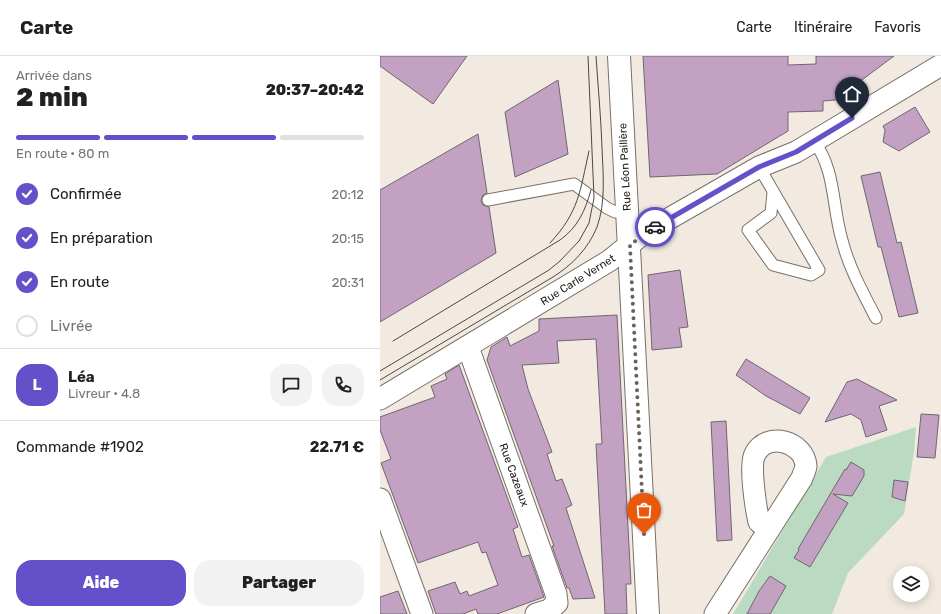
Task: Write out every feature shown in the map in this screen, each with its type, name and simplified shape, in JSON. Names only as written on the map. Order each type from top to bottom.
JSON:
[{"type":"street","name":"Rue Léon Paillère","points":[[619,56],[648,614]]},
{"type":"street","name":"Rue Carle Vernet","points":[[380,399],[609,262],[644,233],[759,167],[796,152],[941,65]]},
{"type":"street","name":"Rue Cazeaux","points":[[468,346],[556,594],[557,603],[549,610],[536,614]]},
{"type":"street","points":[[380,498],[422,614]]},
{"type":"street","points":[[715,614],[769,529]]},
{"type":"lane","points":[[814,141],[827,165],[832,181],[841,239],[850,266],[876,318]]},
{"type":"lane","points":[[759,167],[819,270],[811,274],[773,265],[748,230],[771,214],[773,192]]},
{"type":"lane","points":[[488,200],[574,184],[607,208],[615,212],[627,212]]},
{"type":"green space","points":[[916,427],[914,452],[904,514],[848,573],[832,614],[733,614],[826,457]]},
{"type":"building","points":[[380,56],[467,56],[433,104],[380,66]]},
{"type":"building","points":[[643,56],[788,56],[788,65],[816,64],[816,56],[894,56],[835,100],[823,101],[823,111],[788,112],[788,131],[717,174],[650,177]]},
{"type":"building","points":[[558,80],[568,154],[515,177],[505,112]]},
{"type":"building","points":[[915,107],[930,132],[899,151],[883,142],[885,130],[883,126]]},
{"type":"building","points":[[478,134],[487,193],[483,195],[481,201],[483,205],[489,207],[496,253],[380,322],[380,190]]},
{"type":"building","points":[[880,172],[897,243],[901,242],[918,313],[899,317],[881,247],[878,247],[861,176]]},
{"type":"building","points":[[680,270],[688,327],[679,328],[682,347],[652,350],[648,275]]},
{"type":"building","points":[[617,315],[631,584],[626,584],[627,614],[605,614],[596,444],[602,444],[596,339],[557,341],[559,363],[522,365],[528,389],[552,452],[547,454],[556,481],[562,479],[572,505],[566,508],[595,598],[573,599],[569,588],[567,588],[552,546],[554,546],[487,360],[491,347],[507,337],[510,346],[539,331],[539,319]]},
{"type":"building","points":[[746,359],[810,398],[800,414],[766,396],[736,375]]},
{"type":"building","points":[[459,365],[518,527],[513,529],[522,557],[529,555],[544,597],[497,614],[478,614],[476,609],[463,614],[436,614],[428,591],[455,582],[460,594],[467,591],[469,596],[498,585],[486,552],[482,553],[478,542],[418,563],[381,463],[391,459],[380,430],[380,417],[435,397],[431,386],[447,379],[445,374]]},
{"type":"building","points":[[857,379],[897,400],[879,406],[887,430],[866,437],[861,420],[851,414],[825,422],[847,382]]},
{"type":"building","points":[[921,414],[939,415],[935,458],[917,457]]},
{"type":"building","points":[[726,421],[732,540],[717,541],[711,422]]},
{"type":"building","points":[[851,462],[864,470],[864,476],[852,496],[833,494],[848,503],[810,567],[794,558],[845,469],[846,470]]},
{"type":"building","points":[[894,480],[908,482],[905,501],[892,497]]},
{"type":"building","points":[[770,576],[786,586],[770,614],[747,614],[759,591]]},
{"type":"building","points":[[398,591],[407,614],[380,614],[380,597]]},
{"type":"tram line","points":[[380,371],[549,270],[579,241],[589,223],[594,198],[588,56]]},
{"type":"tram line","points":[[380,380],[553,277],[573,262],[589,242],[597,227],[603,198],[601,125],[596,56]]},
{"type":"tram line","points":[[550,243],[560,232],[573,211],[580,190],[589,151]]},
{"type":"tram line","points":[[393,341],[560,240],[572,230],[580,218],[591,190]]},
{"type":"way so far","points":[[644,534],[630,246],[644,233],[655,227]]},
{"type":"route","points":[[655,227],[759,167],[796,152],[852,118]]}]
